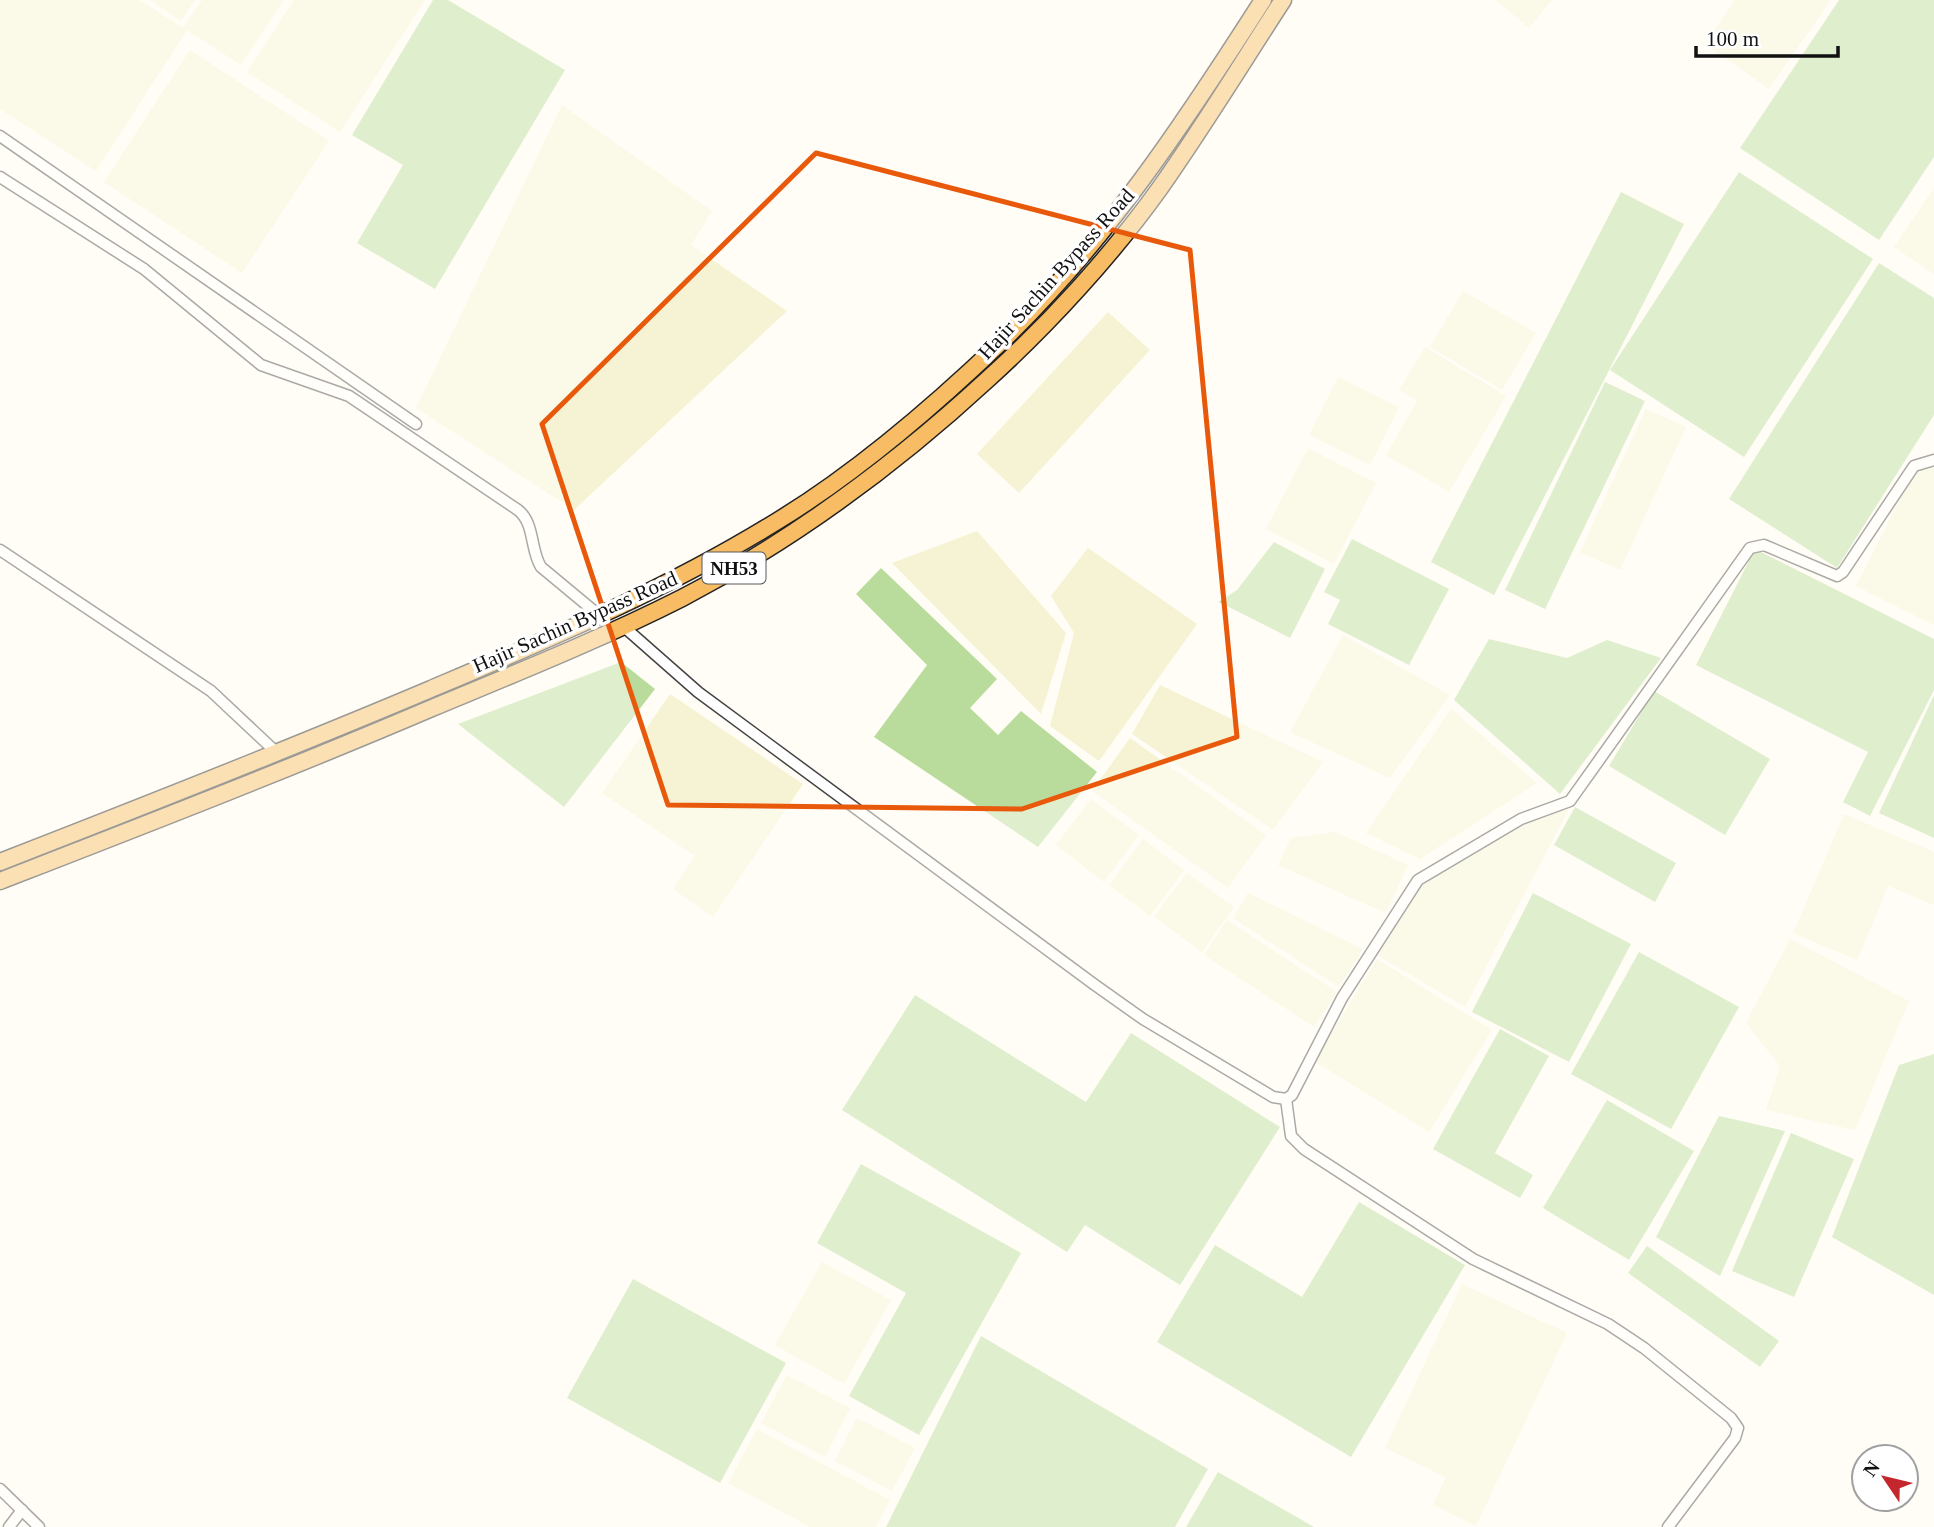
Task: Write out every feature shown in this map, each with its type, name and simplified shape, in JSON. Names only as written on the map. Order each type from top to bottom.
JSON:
[{"type":"highway","name":"NH53","points":[[0,862],[277,753],[600,616],[692,572],[782,519],[864,461],[1002,342],[1080,258],[1144,179],[1263,0]]},
{"type":"highway","name":"Hajir Sachin Bypass Road","points":[[0,881],[334,750],[623,626],[753,557],[836,503],[913,444],[990,378],[1058,309],[1158,191],[1283,0]]},
{"type":"street","points":[[0,136],[416,424]]},
{"type":"street","points":[[0,177],[144,270],[261,365],[349,396],[518,510],[528,523],[536,559],[541,567],[600,616]]},
{"type":"street","points":[[623,626],[698,692],[1095,985],[1273,1097],[1286,1099],[1292,1095],[1342,998],[1418,880],[1521,819],[1570,801],[1750,548],[1764,545],[1837,576],[1843,572],[1914,466],[1934,460]]},
{"type":"street","points":[[0,550],[211,691],[277,753]]},
{"type":"street","points":[[1286,1099],[1291,1136],[1304,1149],[1474,1259],[1608,1324],[1644,1348],[1731,1418],[1738,1428],[1735,1438],[1668,1527]]},
{"type":"street","points":[[0,1489],[39,1527]]},
{"type":"street","points":[[9,1527],[22,1510]]},
{"type":"highlighted area","points":[[816,153],[1190,250],[1237,737],[1022,809],[668,805],[542,424]]},
{"type":"shaded area","points":[[0,0],[140,0],[183,28],[202,0],[284,0],[241,65],[187,30],[96,171],[0,109]]},
{"type":"shaded area","points":[[150,0],[195,0],[181,21]]},
{"type":"shaded area","points":[[294,0],[425,0],[340,132],[247,72]]},
{"type":"shaded area","points":[[1496,0],[1552,0],[1529,28]]},
{"type":"shaded area","points":[[1735,0],[1831,0],[1769,89],[1705,44]]},
{"type":"shaded area","points":[[190,50],[329,141],[242,273],[104,182]]},
{"type":"shaded area","points":[[562,105],[712,211],[691,245],[787,311],[574,510],[416,408]]},
{"type":"shaded area","points":[[1934,188],[1934,274],[1894,247]]},
{"type":"shaded area","points":[[1463,291],[1536,333],[1502,390],[1430,347]]},
{"type":"shaded area","points":[[1108,312],[1150,350],[1019,493],[977,454]]},
{"type":"shaded area","points":[[1425,347],[1506,396],[1449,492],[1386,455],[1417,401],[1399,390]]},
{"type":"shaded area","points":[[1338,377],[1399,407],[1370,465],[1309,435]]},
{"type":"shaded area","points":[[1646,409],[1686,427],[1620,570],[1580,552]]},
{"type":"shaded area","points":[[1308,448],[1376,483],[1334,564],[1266,529]]},
{"type":"shaded area","points":[[1928,466],[1934,469],[1934,625],[1856,586],[1911,478]]},
{"type":"shaded area","points":[[977,531],[1066,633],[1041,714],[892,563]]},
{"type":"shaded area","points":[[1088,548],[1197,624],[1099,761],[1050,726],[1074,633],[1051,596]]},
{"type":"shaded area","points":[[1343,635],[1450,695],[1390,778],[1290,732]]},
{"type":"shaded area","points":[[1160,685],[1323,762],[1273,830],[1132,734]]},
{"type":"shaded area","points":[[670,694],[803,784],[713,917],[673,889],[695,856],[602,793]]},
{"type":"shaded area","points":[[1451,709],[1537,783],[1420,859],[1366,833]]},
{"type":"shaded area","points":[[1130,738],[1266,835],[1228,888],[1092,791]]},
{"type":"shaded area","points":[[1091,799],[1139,835],[1104,882],[1056,845]]},
{"type":"shaded area","points":[[1569,809],[1465,1007],[1377,955],[1421,884],[1527,820]]},
{"type":"shaded area","points":[[1844,814],[1934,852],[1934,905],[1888,886],[1857,960],[1793,933]]},
{"type":"shaded area","points":[[1335,832],[1408,865],[1386,913],[1278,865],[1291,838]]},
{"type":"shaded area","points":[[1143,839],[1184,870],[1150,916],[1109,885]]},
{"type":"shaded area","points":[[1187,873],[1234,907],[1202,952],[1154,917]]},
{"type":"shaded area","points":[[1248,893],[1363,949],[1339,987],[1233,918]]},
{"type":"shaded area","points":[[1227,920],[1337,992],[1314,1027],[1204,955]]},
{"type":"shaded area","points":[[1790,939],[1909,1001],[1855,1130],[1766,1110],[1780,1066],[1746,1023]]},
{"type":"shaded area","points":[[1377,959],[1492,1030],[1429,1132],[1314,1061]]},
{"type":"shaded area","points":[[822,1262],[891,1300],[844,1384],[775,1345]]},
{"type":"shaded area","points":[[1462,1284],[1567,1333],[1476,1526],[1433,1505],[1446,1477],[1385,1448]]},
{"type":"shaded area","points":[[787,1375],[850,1408],[825,1457],[761,1423]]},
{"type":"shaded area","points":[[857,1418],[915,1448],[892,1491],[835,1461]]},
{"type":"shaded area","points":[[757,1429],[890,1500],[876,1527],[810,1527],[728,1483]]},
{"type":"green space","points":[[433,0],[448,0],[565,70],[435,289],[357,243],[403,165],[352,135]]},
{"type":"green space","points":[[1839,0],[1934,0],[1934,157],[1879,240],[1740,148]]},
{"type":"green space","points":[[1739,172],[1873,259],[1744,457],[1610,370]]},
{"type":"green space","points":[[1621,192],[1684,224],[1494,595],[1431,562]]},
{"type":"green space","points":[[1879,263],[1934,298],[1934,415],[1837,568],[1729,499]]},
{"type":"green space","points":[[1605,382],[1645,401],[1545,609],[1505,590]]},
{"type":"green space","points":[[1352,539],[1449,589],[1409,665],[1328,624],[1340,600],[1324,592]]},
{"type":"green space","points":[[1274,542],[1325,569],[1290,638],[1219,602],[1237,590]]},
{"type":"green space","points":[[1755,549],[1934,639],[1934,690],[1870,816],[1843,802],[1868,752],[1696,665]]},
{"type":"green space","points":[[881,568],[997,679],[970,708],[998,735],[1021,711],[1097,772],[1038,847],[874,737],[927,665],[856,594]]},
{"type":"green space","points":[[1489,639],[1567,658],[1607,640],[1661,658],[1560,794],[1454,700]]},
{"type":"green space","points":[[621,662],[655,689],[564,807],[458,724]]},
{"type":"green space","points":[[1654,691],[1770,759],[1725,835],[1609,766]]},
{"type":"green space","points":[[1934,695],[1934,838],[1879,813]]},
{"type":"green space","points":[[1575,807],[1676,863],[1655,902],[1554,845]]},
{"type":"green space","points":[[1533,893],[1631,944],[1569,1062],[1472,1012]]},
{"type":"green space","points":[[1639,952],[1739,1007],[1671,1129],[1571,1074]]},
{"type":"green space","points":[[915,995],[1086,1102],[1131,1033],[1280,1127],[1180,1285],[1085,1225],[1067,1252],[842,1110]]},
{"type":"green space","points":[[1500,1029],[1549,1056],[1495,1153],[1533,1175],[1520,1198],[1433,1149]]},
{"type":"green space","points":[[1934,1054],[1934,1295],[1832,1237],[1899,1065]]},
{"type":"green space","points":[[1607,1100],[1694,1151],[1629,1260],[1543,1208]]},
{"type":"green space","points":[[1719,1116],[1785,1131],[1720,1276],[1656,1237]]},
{"type":"green space","points":[[1791,1133],[1854,1159],[1794,1297],[1732,1271]]},
{"type":"green space","points":[[861,1164],[1021,1253],[919,1435],[849,1396],[906,1293],[817,1243]]},
{"type":"green space","points":[[1359,1202],[1465,1265],[1351,1457],[1157,1342],[1215,1245],[1302,1297]]},
{"type":"green space","points":[[1647,1246],[1779,1341],[1760,1367],[1628,1273]]},
{"type":"green space","points":[[633,1279],[786,1363],[720,1483],[567,1398]]},
{"type":"green space","points":[[981,1336],[1208,1469],[1175,1527],[886,1527]]},
{"type":"green space","points":[[1218,1472],[1314,1527],[1186,1527]]}]
